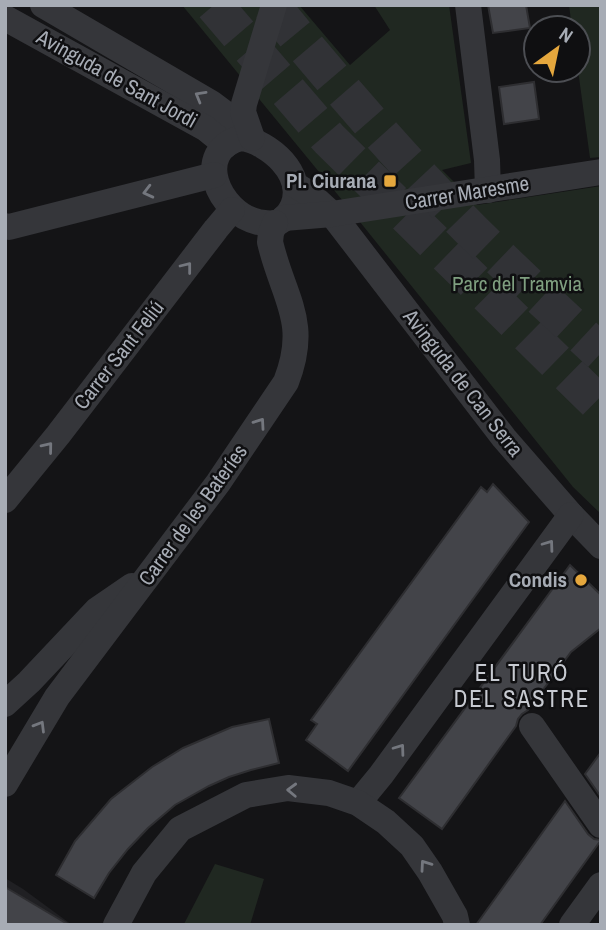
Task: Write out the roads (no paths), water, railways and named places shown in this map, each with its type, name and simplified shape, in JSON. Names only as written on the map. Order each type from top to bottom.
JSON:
[{"type":"street","points":[[43,5],[211,103],[252,140]]},
{"type":"street","points":[[252,140],[243,112],[244,104],[274,5]]},
{"type":"street","points":[[468,5],[487,160],[488,190]]},
{"type":"street","name":"Avinguda de Sant Jordi","points":[[5,18],[205,128],[226,145]]},
{"type":"street","points":[[241,138],[252,140],[270,149],[280,159],[295,185],[293,205],[280,221],[253,221],[232,210],[218,190],[214,166],[226,145],[241,138]]},
{"type":"street","name":"Carrer Maresme","points":[[280,221],[601,172]]},
{"type":"street","points":[[5,226],[214,175]]},
{"type":"street","points":[[295,185],[310,194],[332,214]]},
{"type":"street","name":"Carrer Sant Feliú","points":[[5,500],[232,210]]},
{"type":"street","name":"Avinguda de Can Serra","points":[[332,214],[504,438],[601,546]]},
{"type":"street","name":"Carrer de les Bateríes","points":[[5,784],[57,697],[151,573],[286,383],[293,365],[296,325],[270,242],[271,233],[280,221]]},
{"type":"street","points":[[359,803],[571,515]]},
{"type":"street","points":[[5,704],[97,610],[151,573]]},
{"type":"street","points":[[533,726],[601,825]]},
{"type":"street","points":[[116,925],[144,873],[180,829],[246,795],[288,788],[329,793],[359,803],[386,822],[411,846],[430,872],[455,916],[457,925]]},
{"type":"street","points":[[572,925],[601,885]]},
{"type":"tunnel","points":[[214,5],[329,139],[601,406]]},
{"type":"tunnel","points":[[271,5],[396,151],[440,198],[601,353]]},
{"type":"place","name":"Pl. Ciurana","points":[[390,181]]},
{"type":"place","name":"Condis","points":[[581,580]]},
{"type":"district","name":"EL TURÓ DEL SASTRE","points":[[522,686]]},
{"type":"park label","name":"Parc del Tramvia","points":[[517,284]]}]
